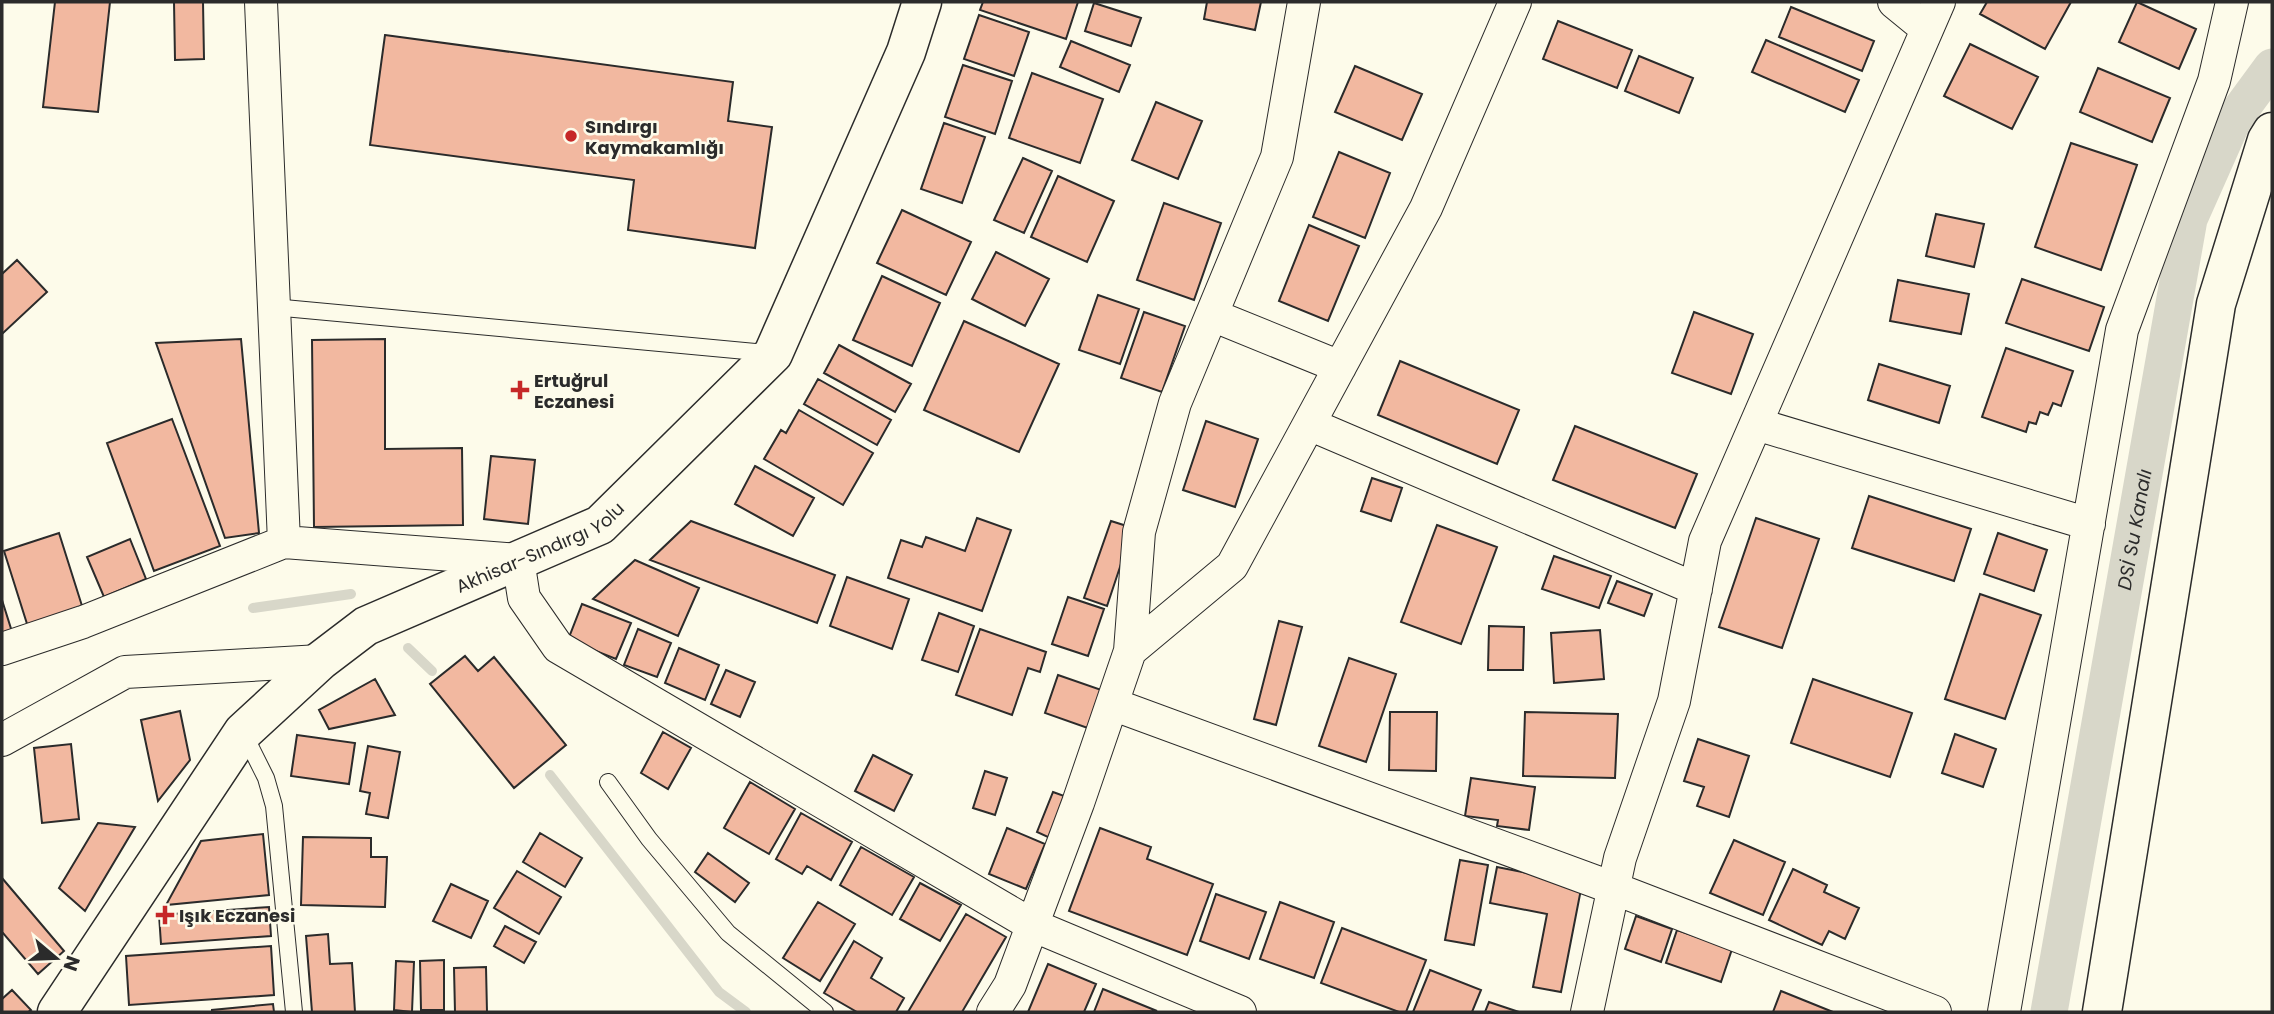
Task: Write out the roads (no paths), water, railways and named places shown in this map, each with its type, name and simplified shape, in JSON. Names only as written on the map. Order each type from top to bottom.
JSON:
[{"type":"main road","name":"Akhisar-Sındırgı Yolu","points":[[57,1012],[243,732],[320,661],[366,626],[600,525],[773,354],[906,52],[922,2]]},
{"type":"main road","points":[[2102,1012],[2216,304],[2267,140],[2272,132]]},
{"type":"street","points":[[261,2],[284,542]]},
{"type":"street","points":[[993,1012],[1010,985],[1130,652],[1139,532],[1175,403],[1277,157],[1304,2]]},
{"type":"street","points":[[1130,652],[1232,566],[1426,208],[1515,2]]},
{"type":"street","points":[[1587,1012],[1620,858],[1674,701],[1705,541],[1933,15],[1894,2]]},
{"type":"street","points":[[2004,1012],[2122,330],[2214,81],[2232,2]]},
{"type":"street","points":[[1212,315],[1340,367]]},
{"type":"street","points":[[1309,424],[1696,589]]},
{"type":"street","points":[[1756,424],[2089,524]]},
{"type":"street","points":[[2,649],[83,622],[284,542],[518,560],[524,598],[558,647],[1032,925],[1240,1012]]},
{"type":"street","points":[[2,740],[125,672],[320,661]]},
{"type":"street","points":[[1112,704],[1613,888],[1935,1012]]},
{"type":"lane","points":[[273,307],[773,354]]},
{"type":"lane","points":[[243,732],[266,778],[274,806],[294,1012]]},
{"type":"lane","points":[[608,782],[649,839],[728,933],[825,1012]]},
{"type":"waterway","name":"DSİ Su Kanalı","points":[[2049,1012],[2189,219],[2233,120],[2272,67]]},
{"type":"waterway","points":[[253,608],[351,594]]},
{"type":"waterway","points":[[408,648],[432,671]]},
{"type":"waterway","points":[[550,775],[719,992],[746,1012]]},
{"type":"place","name":"Sındırgı Kaymakamlığı","points":[[571,136]]},
{"type":"place","name":"Ertuğrul Eczanesi","points":[[520,390]]},
{"type":"place","name":"Işık Eczanesi","points":[[165,915]]}]
